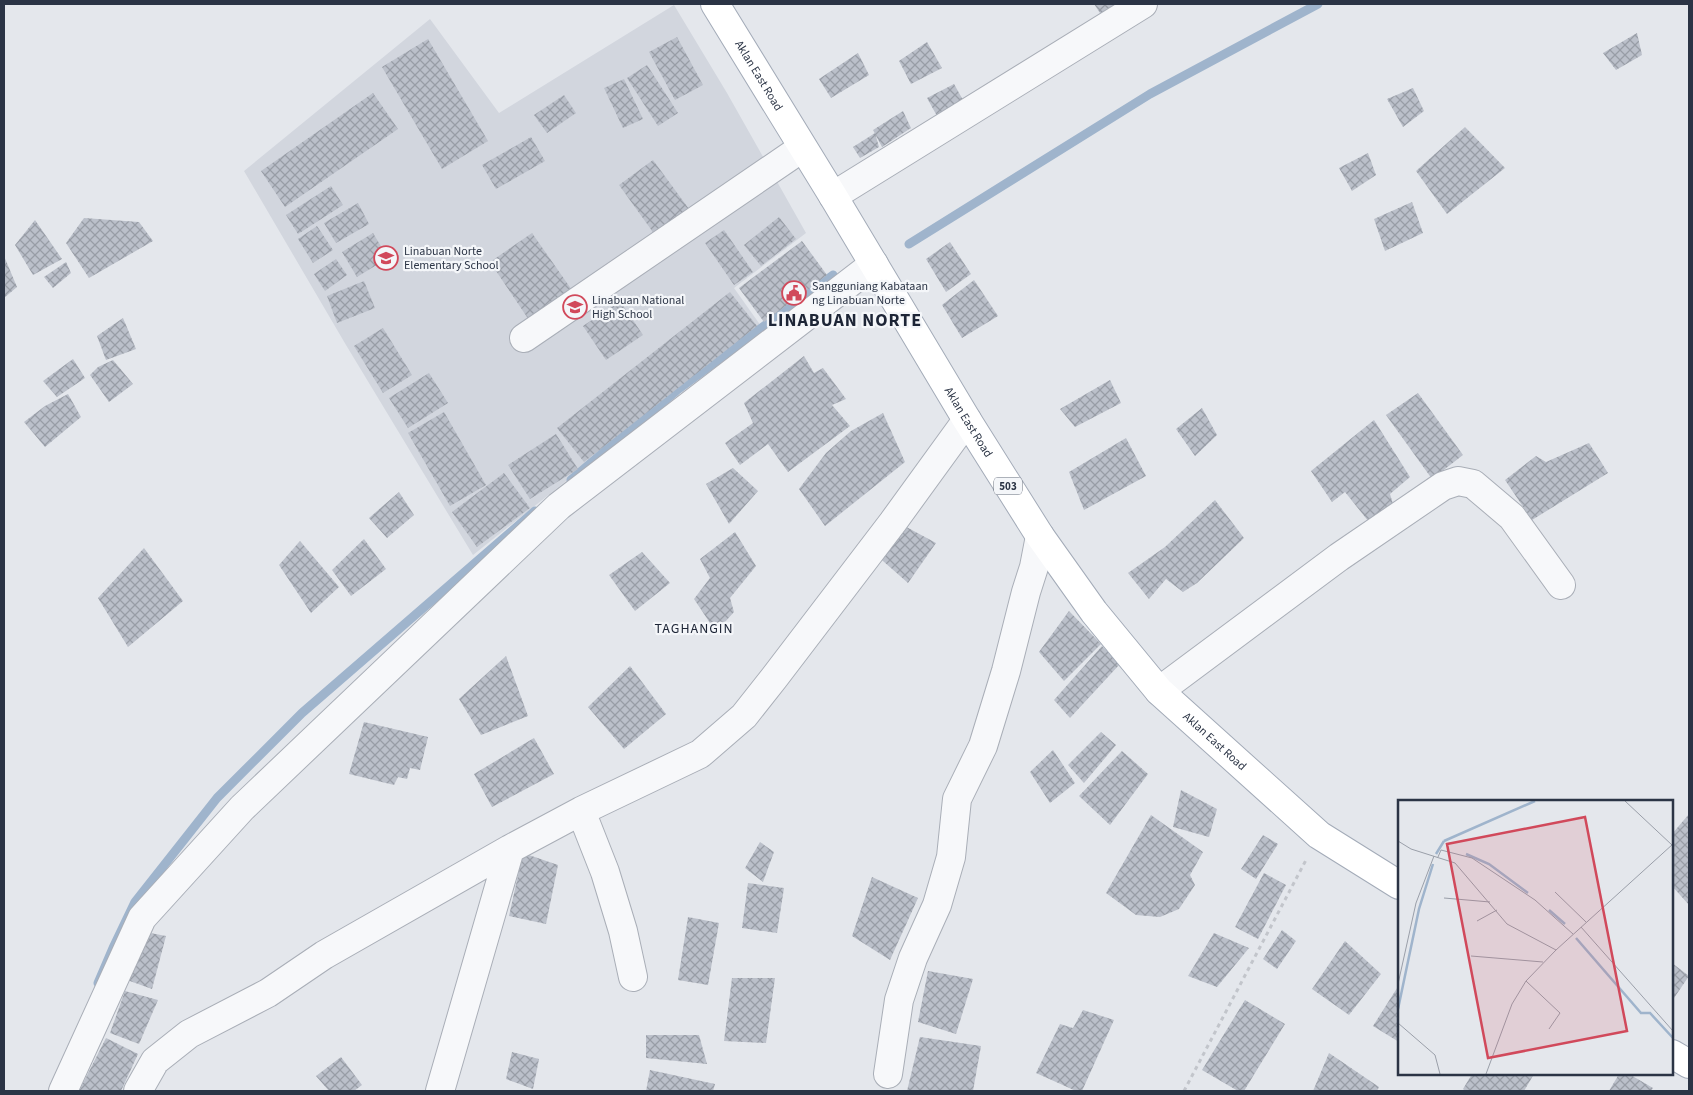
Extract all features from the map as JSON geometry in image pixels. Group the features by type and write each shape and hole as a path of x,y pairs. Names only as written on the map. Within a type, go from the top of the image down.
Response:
{"main road":[{"name":"Aklan East Road","path":"715,4 833,196 966,420 1040,536 1094,612 1159,691 1319,835 1398,884"},
{"path":"1673,1055 1689,1064"}],"street":[{"path":"833,196 1143,4"},
{"path":"524,338 802,148"},
{"path":"63,1091 142,918 242,808 559,506 874,264"},
{"path":"138,1091 155,1061 189,1034 268,993 324,955 510,849 581,811 700,754 744,716 893,522 966,420"},
{"path":"1159,691 1339,557 1443,486 1458,481 1473,484 1512,517 1561,585"},
{"path":"888,1074 899,1000 913,958 937,905 952,857 958,799 983,746 1006,671 1034,567 1040,536"},
{"path":"581,811 605,872 623,931 633,977"},
{"path":"440,1091 510,849"}],"path":[{"path":"1184,1091 1319,835"}],"shaded area":[{"path":"674,5 727,93 806,233 734,288 761,326 473,555 346,345 244,171 430,19 499,113"}],"building":[{"path":"1094,4 1120,4 1102,16"},
{"path":"1637,33 1642,55 1616,70 1603,53"},
{"path":"677,37 703,85 675,100 649,52"},
{"path":"428,39 488,141 442,169 382,67"},
{"path":"927,42 942,68 911,84 899,61"},
{"path":"858,53 869,75 831,98 819,79"},
{"path":"647,65 678,113 658,126 627,78"},
{"path":"624,79 643,119 623,128 604,88"},
{"path":"954,84 963,100 937,116 927,98"},
{"path":"1413,88 1424,111 1403,127 1387,99"},
{"path":"373,93 398,129 285,207 261,171"},
{"path":"564,95 576,113 547,133 534,115"},
{"path":"903,111 911,128 882,147 873,130"},
{"path":"1465,127 1505,168 1447,214 1416,171"},
{"path":"875,133 879,147 860,158 853,147"},
{"path":"531,137 545,161 496,189 482,165"},
{"path":"1368,153 1376,175 1352,191 1339,168"},
{"path":"653,160 689,209 655,235 619,185"},
{"path":"331,186 343,205 298,234 286,215"},
{"path":"1412,202 1423,233 1385,251 1374,219"},
{"path":"358,203 369,224 336,243 324,223"},
{"path":"779,217 796,239 761,266 744,245"},
{"path":"84,218 139,222 153,241 89,278 66,243"},
{"path":"35,220 62,259 33,275 15,245"},
{"path":"317,226 333,250 313,263 298,239"},
{"path":"724,230 753,272 734,285 705,243"},
{"path":"373,233 388,258 357,277 342,252"},
{"path":"532,233 574,293 531,323 490,262"},
{"path":"802,241 827,275 764,322 739,288"},
{"path":"950,242 971,274 946,292 926,259"},
{"path":"4,256 17,287 4,298"},
{"path":"336,259 347,275 325,291 314,274"},
{"path":"66,262 71,273 53,288 44,277"},
{"path":"974,280 998,316 962,338 942,305"},
{"path":"364,281 375,308 337,323 327,296"},
{"path":"730,292 757,326 584,462 557,428"},
{"path":"620,301 643,335 606,360 583,326"},
{"path":"123,318 136,349 106,360 97,336"},
{"path":"383,328 412,375 383,393 354,346"},
{"path":"804,356 814,373 823,368 846,399 832,405 850,426 788,472 768,444 740,465 725,443 753,423 744,403"},
{"path":"73,359 85,378 57,397 43,381"},
{"path":"113,360 133,384 109,402 90,375 98,367"},
{"path":"429,373 448,403 408,428 389,398"},
{"path":"1110,380 1121,403 1075,427 1060,409"},
{"path":"1418,393 1463,455 1432,479 1386,415"},
{"path":"68,394 81,417 45,447 24,422 45,406"},
{"path":"1202,408 1217,435 1195,456 1176,429"},
{"path":"444,412 486,485 450,506 408,433"},
{"path":"883,413 905,462 825,526 799,489 826,453 851,431"},
{"path":"1374,420 1410,477 1390,494 1393,504 1369,522 1345,492 1332,502 1311,471"},
{"path":"556,434 578,469 530,499 508,465"},
{"path":"1126,438 1146,476 1084,510 1069,472"},
{"path":"1589,443 1608,473 1532,520 1505,480 1536,456 1546,462"},
{"path":"733,468 758,491 729,524 706,484"},
{"path":"504,473 530,508 477,547 452,512"},
{"path":"399,492 414,515 387,538 369,518"},
{"path":"1215,500 1244,538 1197,583 1183,592 1166,579 1149,599 1128,573 1165,547"},
{"path":"899,523 936,543 908,583 875,554"},
{"path":"735,532 756,566 730,598 734,612 716,632 694,599 710,578 700,559"},
{"path":"364,539 386,569 351,596 332,570"},
{"path":"300,541 339,587 311,613 279,565"},
{"path":"144,548 183,601 128,647 98,598"},
{"path":"642,552 670,583 635,611 609,575"},
{"path":"1069,611 1101,644 1064,681 1039,652"},
{"path":"1102,646 1120,664 1070,718 1054,700"},
{"path":"506,656 528,716 481,735 459,699"},
{"path":"630,666 666,714 624,749 588,707"},
{"path":"364,722 428,737 420,770 410,768 407,779 398,777 394,785 349,774"},
{"path":"1101,732 1116,745 1084,783 1068,765"},
{"path":"534,738 554,774 492,807 474,774"},
{"path":"1053,750 1075,783 1050,803 1030,772"},
{"path":"1122,751 1148,774 1110,825 1079,796"},
{"path":"1181,790 1217,809 1209,837 1173,827"},
{"path":"1689,814 1689,905 1673,887 1673,833"},
{"path":"1151,815 1203,852 1190,875 1195,885 1179,909 1160,917 1136,915 1106,893"},
{"path":"1263,835 1278,844 1256,879 1241,869"},
{"path":"760,842 774,852 763,882 745,868"},
{"path":"523,853 558,865 546,924 509,916"},
{"path":"1264,873 1286,885 1258,939 1235,927"},
{"path":"872,877 918,898 890,960 852,936"},
{"path":"748,883 784,888 777,933 742,928"},
{"path":"688,917 719,923 708,985 678,980"},
{"path":"1282,930 1296,941 1277,969 1263,959"},
{"path":"145,932 166,936 152,989 127,980"},
{"path":"1214,933 1249,948 1217,987 1188,976"},
{"path":"1345,941 1381,974 1349,1015 1312,989"},
{"path":"1673,964 1689,976 1673,1000"},
{"path":"928,971 973,979 956,1034 918,1022"},
{"path":"732,978 775,978 766,1043 724,1041"},
{"path":"1398,987 1398,1041 1373,1026"},
{"path":"125,991 158,1000 139,1044 110,1033"},
{"path":"1245,1000 1285,1024 1244,1091 1238,1091 1202,1070"},
{"path":"1083,1010 1114,1020 1082,1091 1076,1091 1036,1073 1060,1024 1073,1028"},
{"path":"646,1035 699,1035 707,1064 646,1058"},
{"path":"920,1037 981,1046 973,1091 907,1091"},
{"path":"106,1038 138,1054 121,1091 79,1091"},
{"path":"512,1052 539,1059 533,1089 506,1079"},
{"path":"1329,1053 1379,1087 1377,1091 1313,1091"},
{"path":"341,1057 362,1085 354,1091 329,1091 316,1076"},
{"path":"650,1070 715,1084 713,1091 646,1091"},
{"path":"1471,1075 1533,1075 1524,1091 1465,1091 1463,1089"},
{"path":"1618,1075 1631,1075 1653,1088 1651,1091 1609,1091"}],"waterway":[{"path":"909,244 1150,94 1318,4"},
{"path":"571,480 676,391 833,275"},
{"path":"98,983 135,902 217,798 302,713 535,511"}],"place":[{"name":"Linabuan Norte Elementary School","path":"386,258"},
{"name":"Sangguniang Kabataan ng Linabuan Norte","path":"794,293"},
{"name":"Linabuan National High School","path":"575,307"}],"district":[{"name":"LINABUAN NORTE","path":"845,320"},
{"name":"TAGHANGIN","path":"694,628"}]}
